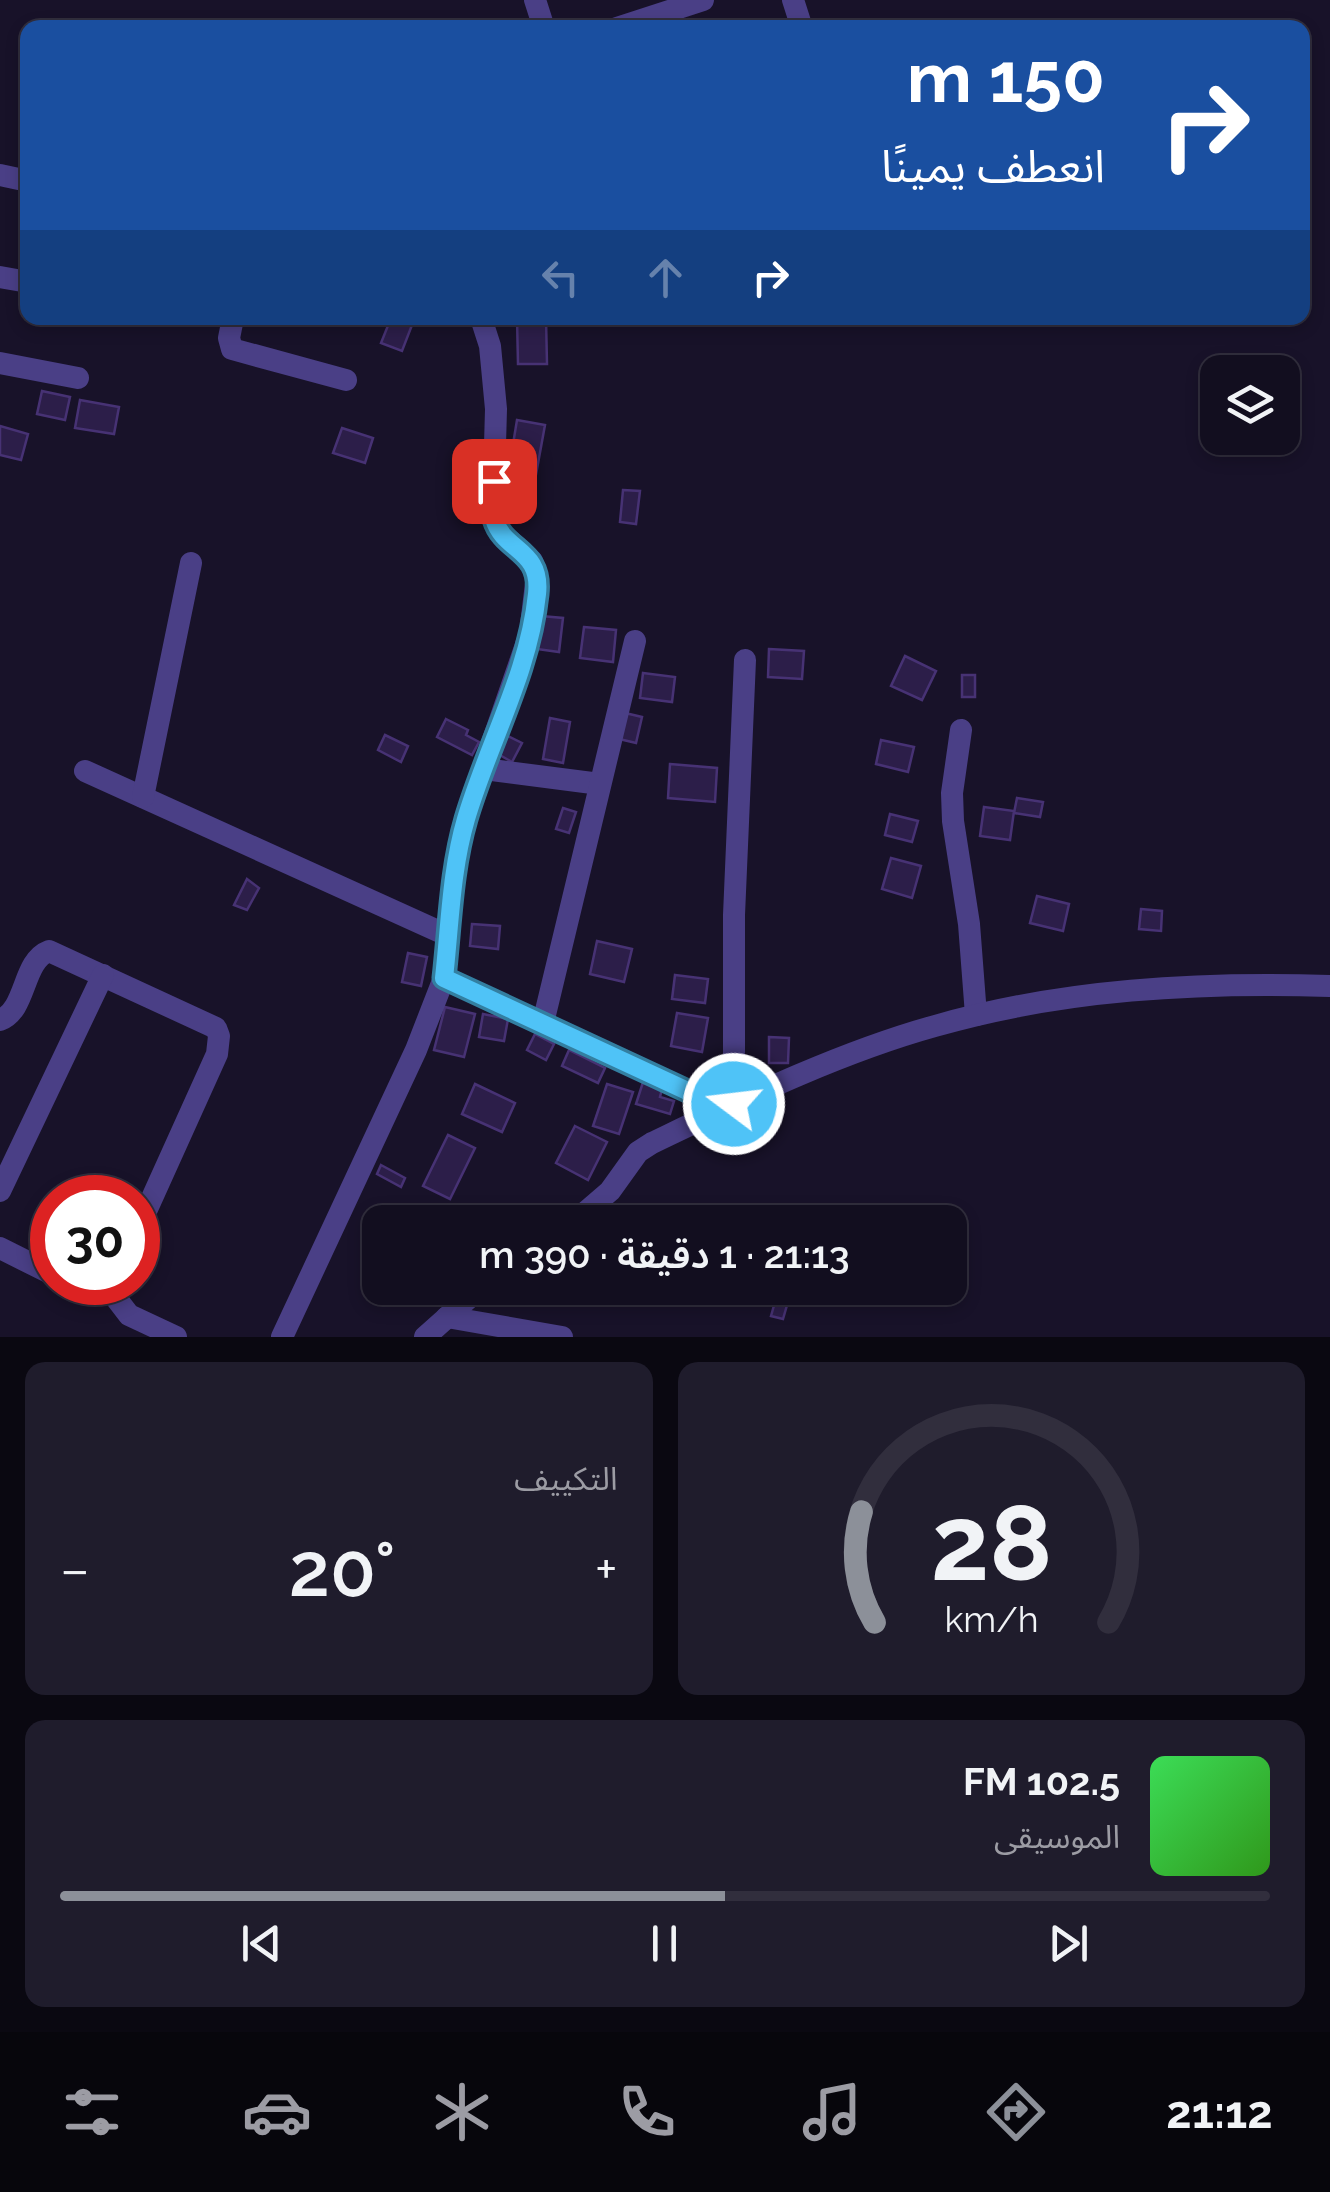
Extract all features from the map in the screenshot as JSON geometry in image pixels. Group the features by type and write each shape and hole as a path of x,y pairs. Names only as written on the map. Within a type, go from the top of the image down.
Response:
{"street":[{"path":"642,20 703,0"},
{"path":"232,325 232,349 346,380"},
{"path":"282,1337 416,1050 444,978 456,860 466,818 530,633 537,575 532,561 502,533 493,517 496,409 490,346 483,325"},
{"path":"0,363 78,378"},
{"path":"143,797 190,563"},
{"path":"544,1024 635,641"},
{"path":"729,1106 745,660"},
{"path":"960,730 952,821 969,924 976,1015"},
{"path":"484,769 600,784"},
{"path":"85,771 448,936"},
{"path":"0,1020 10,1015 43,952 54,952 211,1025 219,1036 217,1054 160,1182"},
{"path":"0,1191 103,975"},
{"path":"444,978 729,1106"},
{"path":"594,1205 610,1191 638,1152 729,1106 864,1049 976,1015 1128,989 1259,984 1330,986"},
{"path":"0,1248 30,1263"},
{"path":"123,1305 129,1315 176,1337"},
{"path":"425,1337 461,1305"},
{"path":"447,1317 562,1337"}],"building":[{"path":"388,325 412,325 402,351 381,343"},
{"path":"517,325 546,325 547,364 518,364"},
{"path":"42,391 70,397 65,420 37,414"},
{"path":"80,400 119,407 114,434 75,428"},
{"path":"517,420 545,425 533,491 506,487"},
{"path":"0,426 28,434 21,460 0,455"},
{"path":"342,428 373,438 365,463 333,453"},
{"path":"623,490 640,491 636,524 620,522"},
{"path":"541,616 563,618 559,652 537,649"},
{"path":"584,627 616,630 613,662 580,658"},
{"path":"769,649 804,651 802,679 768,677"},
{"path":"905,656 936,671 922,700 891,686"},
{"path":"643,673 675,677 672,702 640,698"},
{"path":"962,675 975,675 975,697 962,697"},
{"path":"621,712 642,717 636,743 615,738"},
{"path":"550,718 570,722 563,763 543,759"},
{"path":"446,719 468,730 466,735 479,742 472,755 437,737"},
{"path":"385,735 408,746 401,762 378,750"},
{"path":"508,736 522,743 512,762 498,754"},
{"path":"881,740 914,747 908,772 876,764"},
{"path":"670,764 717,768 715,802 668,798"},
{"path":"1017,798 1043,802 1040,817 1014,813"},
{"path":"984,807 1014,811 1010,840 980,836"},
{"path":"563,808 576,812 569,833 556,829"},
{"path":"890,814 918,821 912,842 885,835"},
{"path":"891,858 921,866 912,898 882,889"},
{"path":"247,879 259,888 247,910 234,905"},
{"path":"1037,896 1069,904 1063,931 1030,923"},
{"path":"1141,909 1162,911 1161,931 1139,929"},
{"path":"472,924 500,926 498,949 470,946"},
{"path":"597,941 632,949 624,982 590,974"},
{"path":"408,953 427,957 421,986 402,982"},
{"path":"675,975 708,979 705,1003 672,999"},
{"path":"445,1007 475,1014 464,1057 434,1050"},
{"path":"677,1013 708,1018 702,1052 671,1046"},
{"path":"483,1014 508,1019 504,1041 479,1037"},
{"path":"535,1034 554,1044 546,1060 527,1050"},
{"path":"769,1037 789,1038 788,1063 769,1063"},
{"path":"569,1050 605,1068 598,1083 562,1066"},
{"path":"644,1079 663,1085 660,1097 674,1101 670,1114 636,1104"},
{"path":"475,1084 515,1103 502,1132 462,1114"},
{"path":"607,1084 633,1092 619,1134 593,1126"},
{"path":"575,1126 607,1142 588,1180 556,1163"},
{"path":"448,1135 475,1148 450,1199 423,1186"},
{"path":"381,1165 405,1178 401,1187 377,1174"},
{"path":"774,1305 787,1305 783,1319 771,1316"}],"route":[{"path":"494,481 493,517 502,533 532,561 537,593 519,672 466,818 456,860 444,978 724,1108 734,1104"}]}
